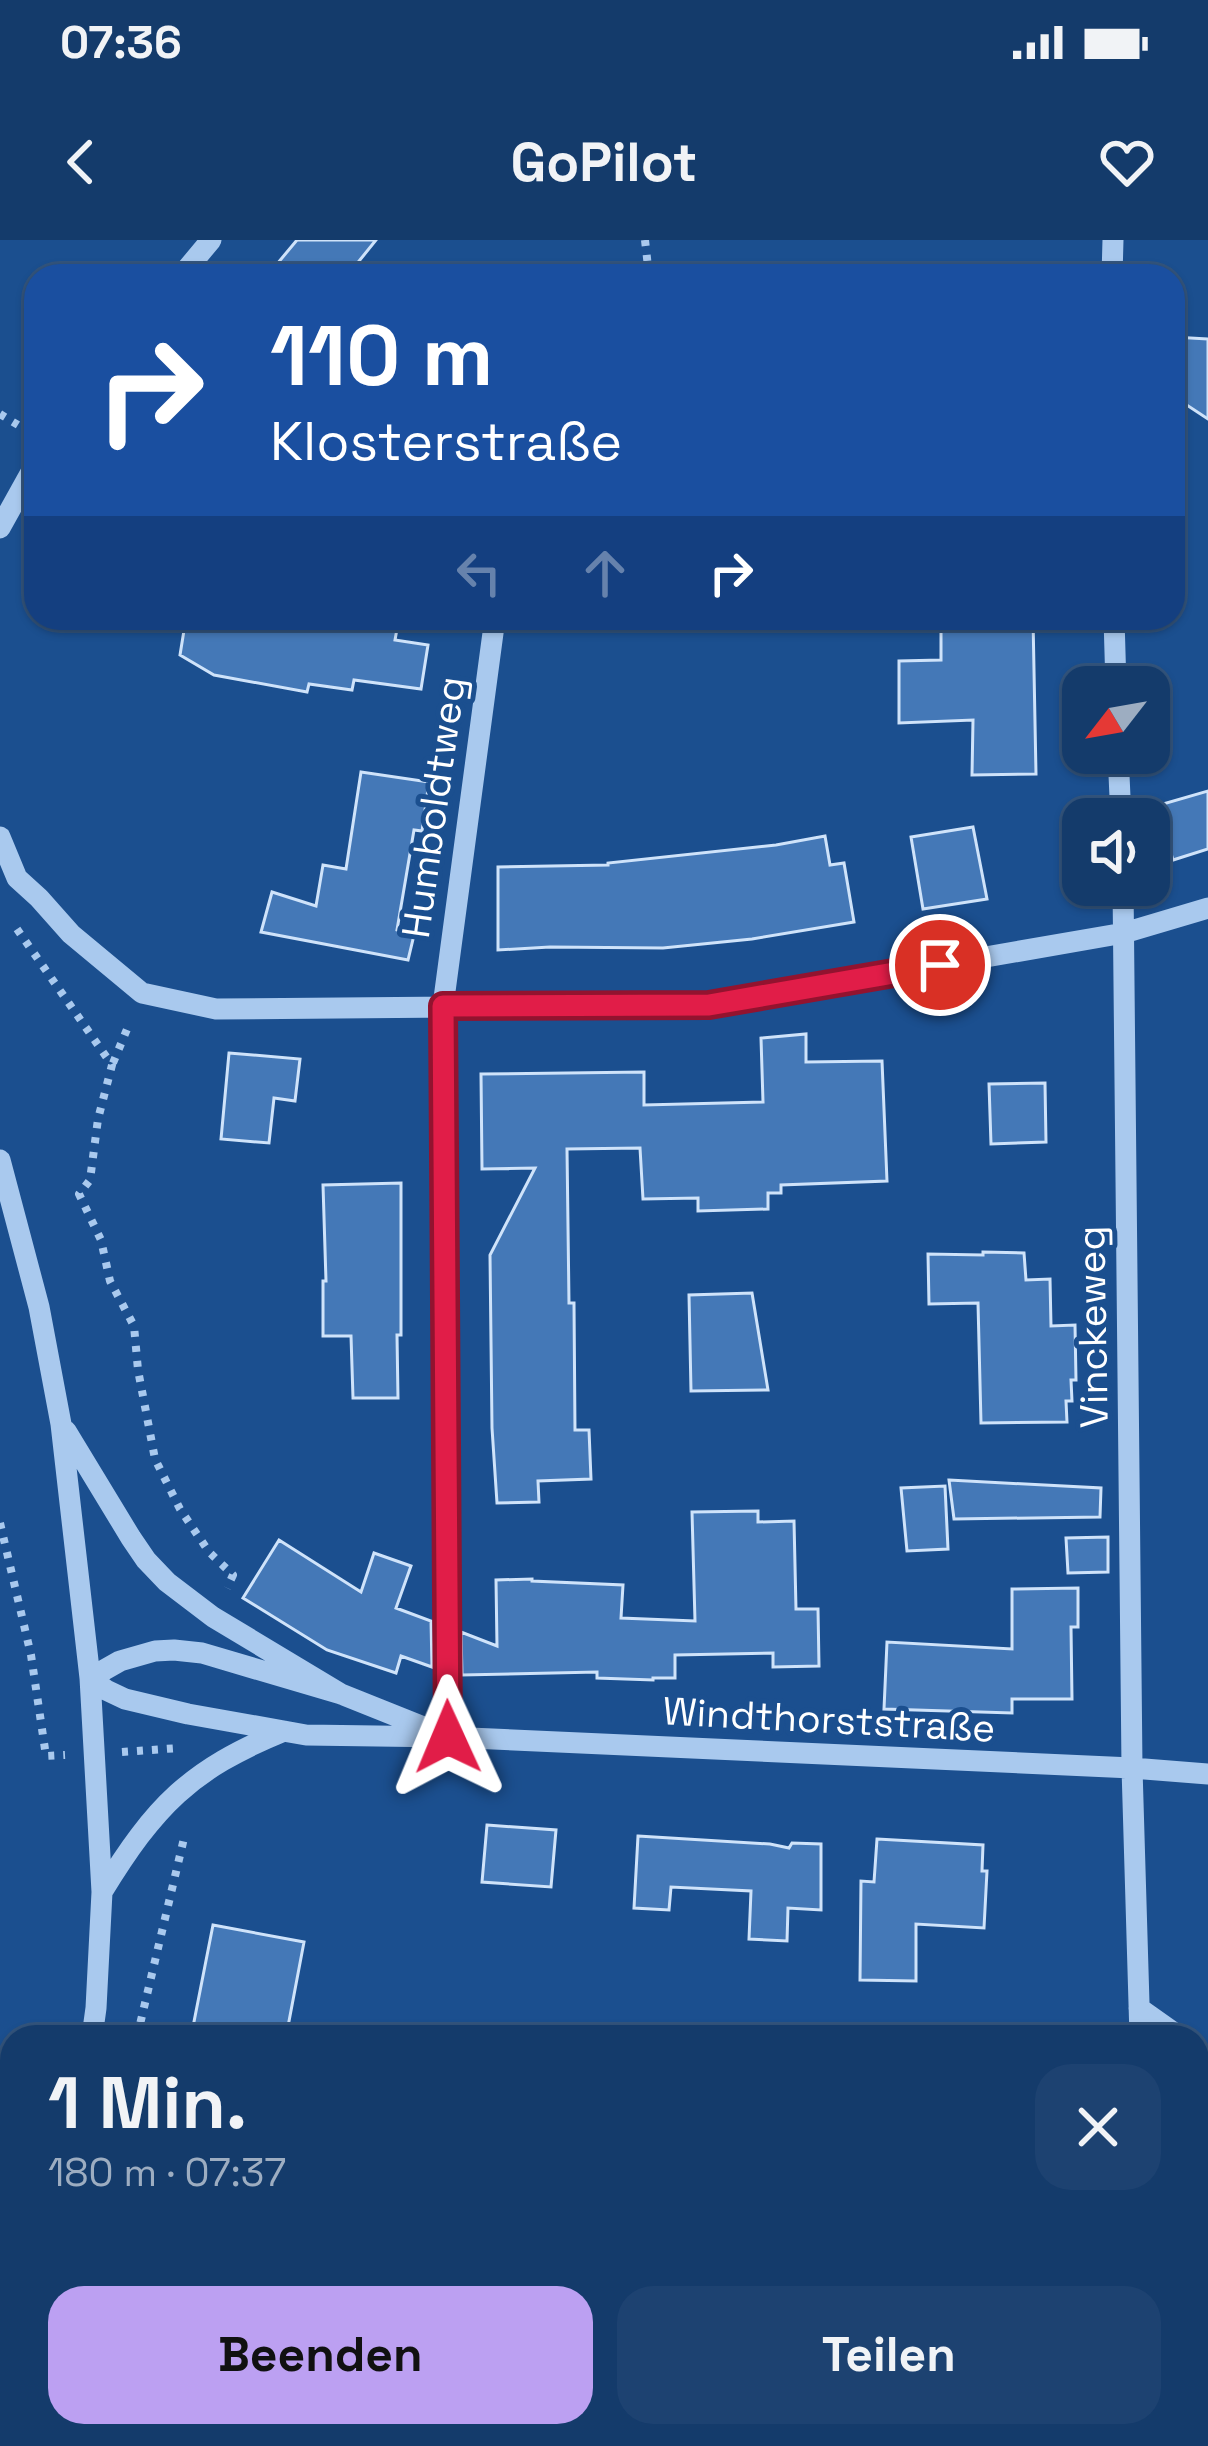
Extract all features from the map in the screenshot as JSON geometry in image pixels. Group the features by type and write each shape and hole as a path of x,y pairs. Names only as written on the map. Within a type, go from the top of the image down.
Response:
{"street":[{"path":"192,264 211,240"},
{"path":"0,528 24,485"},
{"name":"Humboldtweg","path":"448,1737 443,1006 493,630"},
{"path":"1114,630 1115,666"},
{"path":"0,837 9,884 142,993 216,1010 709,1005 1124,933 1208,908"},
{"name":"Vinckeweg","path":"1123,906 1132,1768 1140,2025"},
{"path":"0,1160 62,1424 90,1678 102,1892 94,2025"},
{"name":"Windthorststraße","path":"62,1424 146,1560 167,1582 213,1617 341,1694"},
{"name":"Windthorststraße","path":"448,1737 341,1694 202,1653 155,1651 120,1660 90,1678 124,1699 306,1735 448,1737 1208,1774"},
{"name":"Windthorststraße","path":"102,1892 133,1841 194,1779 284,1731"},
{"path":"1139,2008 1163,2025"}],"path":[{"path":"9,884 7,914 112,1064"},
{"path":"142,993 112,1064 90,1180 79,1194 101,1240 110,1281 134,1327 155,1459 180,1509 209,1552 233,1575 213,1617"},
{"path":"182,1748 188,1714"},
{"path":"140,2025 188,1826 204,1804 194,1779"}],"building":[{"path":"297,240 376,240 357,264 277,264"},
{"path":"1185,338 1208,339 1208,419 1185,404"},
{"path":"184,630 397,630 395,640 428,645 421,689 354,680 352,690 309,684 307,692 214,675 180,655"},
{"path":"941,630 1033,630 1036,774 972,775 973,720 899,723 899,661 941,660"},
{"path":"361,772 429,782 422,831 414,830 397,930 414,935 408,960 261,932 272,892 316,906 323,865 346,869"},
{"path":"1208,791 1208,849 1173,860 1170,802"},
{"path":"973,827 987,899 923,909 911,837"},
{"path":"825,836 830,865 844,863 854,922 663,948 498,950 498,867 608,865"},
{"path":"806,1034 806,1062 882,1061 887,1181 781,1185 781,1193 768,1193 768,1209 698,1211 698,1198 643,1199 640,1148 567,1149 575,1430 589,1430 591,1479 538,1481 539,1502 497,1503 490,1255 535,1168 482,1169 481,1074 644,1072 644,1105 763,1102 761,1038"},
{"path":"229,1053 300,1059 295,1101 274,1098 269,1143 221,1139"},
{"path":"1045,1083 1046,1142 991,1144 989,1084"},
{"path":"401,1183 398,1398 353,1398 351,1336 323,1336 323,1185"},
{"path":"1024,1253 1026,1280 1050,1279 1051,1326 1075,1325 1076,1380 1071,1380 1072,1401 1066,1401 1067,1422 981,1423 978,1303 929,1304 928,1254"},
{"path":"752,1293 768,1390 691,1391 689,1295"},
{"path":"949,1480 1101,1488 1100,1517 954,1519"},
{"path":"945,1486 948,1549 907,1551 901,1488"},
{"path":"758,1511 758,1522 794,1521 796,1609 818,1609 819,1666 773,1667 773,1653 675,1655 675,1678 597,1678 597,1672 462,1675 461,1632 497,1646 496,1580 623,1585 621,1618 695,1621 692,1512"},
{"path":"1108,1537 1108,1572 1068,1573 1066,1538"},
{"path":"279,1540 361,1592 374,1553 411,1566 396,1608 431,1621 432,1667 401,1656 396,1673 327,1650 243,1598"},
{"path":"1078,1588 1078,1627 1071,1627 1072,1699 1012,1699 1012,1713 884,1709 887,1642 1012,1649 1012,1589"},
{"path":"487,1825 556,1830 551,1887 482,1882"},
{"path":"638,1836 789,1848 792,1843 821,1844 821,1910 788,1908 787,1941 749,1939 751,1891 671,1887 669,1910 634,1908"},
{"path":"877,1839 983,1845 982,1871 987,1871 984,1928 916,1924 916,1981 860,1980 861,1881 874,1882"},
{"path":"213,1925 304,1942 288,2025 193,2025"}],"route":[{"path":"448,1737 443,1006 709,1005 940,965"}]}
